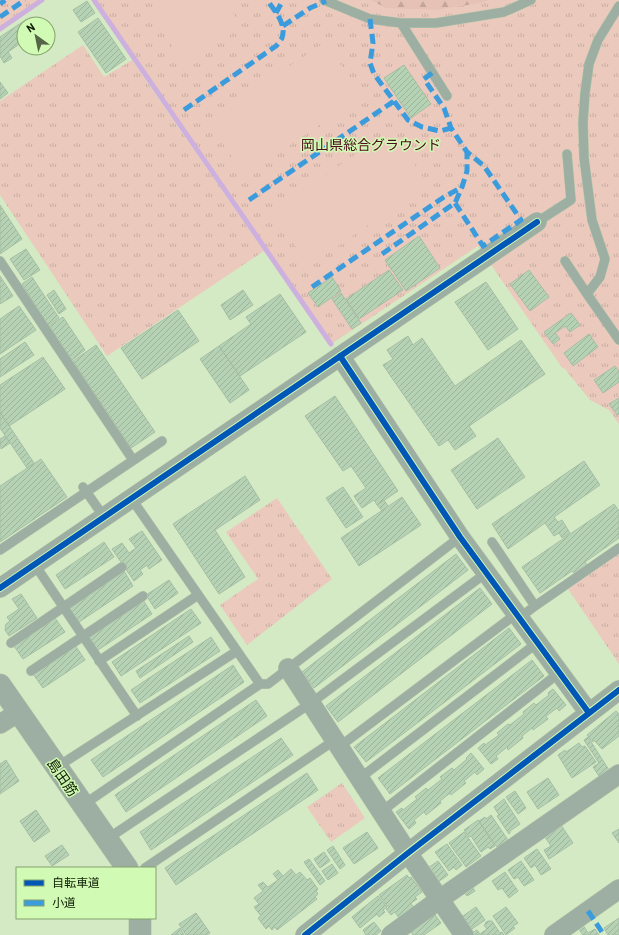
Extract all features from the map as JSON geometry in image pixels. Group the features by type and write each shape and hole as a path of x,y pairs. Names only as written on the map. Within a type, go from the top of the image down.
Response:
{"street":[{"path":"0,588 537,222"},
{"path":"340,356 460,537 589,714"},
{"path":"288,668 408,853 464,935"},
{"name":"島田筋","path":"0,685 126,867"},
{"path":"306,935 408,853 619,690"},
{"path":"0,724 18,712"},
{"path":"391,935 619,774"},
{"path":"554,935 619,889"},
{"path":"140,919 140,935"}],"lane":[{"path":"324,0 370,19 401,24 436,23 504,12 531,0"},
{"path":"587,294 600,277 605,259 592,220 584,158 583,122 585,93 589,64 598,40 619,6"},
{"path":"401,24 447,96"},
{"path":"537,222 571,200 567,154"},
{"path":"565,261 619,340"},
{"path":"0,262 133,460"},
{"path":"0,550 85,489 133,460 162,440"},
{"path":"85,489 104,517"},
{"path":"131,498 260,684"},
{"path":"83,805 260,684 268,684 460,537"},
{"path":"492,542 535,606"},
{"path":"147,867 337,743 518,616 619,548"},
{"path":"35,565 137,716"},
{"path":"11,643 122,567"},
{"path":"107,839 311,703 486,573"},
{"path":"100,661 198,595"},
{"path":"31,670 143,596"},
{"path":"360,778 537,643"},
{"path":"57,768 237,651"},
{"path":"381,812 559,673"}],"green space":[{"path":"0,0 40,0 16,16 0,28"},
{"name":"岡山県総合グラウンド","path":"96,0 619,0 619,424 609,410 590,400 564,368 563,369 478,246 333,343"},
{"path":"173,0 224,0 242,27 185,65 151,15"},
{"path":"371,0 489,0 480,3 436,10 386,8"},
{"path":"325,42 362,96 245,176 208,122"},
{"path":"83,45 104,77 132,60 264,251 107,356 0,195 0,101"},
{"path":"391,130 428,184 309,266 272,212"},
{"path":"277,498 332,579 247,645 220,605 258,579 226,532"},
{"path":"619,554 619,664 568,589"},
{"path":"342,783 365,818 331,842 307,807"}],"building":[{"path":"87,1 95,13 81,22 73,10"},
{"path":"98,18 126,59 106,73 78,32"},
{"path":"16,26 16,46 8,52 12,58 4,63 0,56 0,37"},
{"path":"404,65 431,104 411,118 384,78"},
{"path":"0,82 8,93 0,99"},
{"path":"0,205 22,239 0,254"},
{"path":"419,236 440,268 406,291 385,260"},
{"path":"26,249 40,270 24,280 10,259"},
{"path":"389,270 403,290 359,319 346,299"},
{"path":"529,270 549,297 530,311 510,284"},
{"path":"0,276 13,296 0,304"},
{"path":"32,277 59,318 48,325 22,284"},
{"path":"332,277 341,291 318,307 308,293"},
{"path":"486,282 518,329 488,350 455,302"},
{"path":"54,290 66,309 59,314 47,295"},
{"path":"243,290 253,305 230,320 221,305"},
{"path":"341,293 361,323 352,329 332,299"},
{"path":"280,294 306,332 240,376 219,346 251,324 246,317"},
{"path":"19,306 36,330 0,354 0,319"},
{"path":"178,310 199,341 142,379 121,348"},
{"path":"571,313 580,325 570,332 565,326 555,333 560,339 553,344 544,332"},
{"path":"63,317 85,350 72,360 49,326"},
{"path":"589,334 598,347 573,366 564,353"},
{"path":"408,336 413,345 422,338 455,386 521,340 545,374 469,426 476,436 455,450 448,440 439,446 383,365 393,359 387,350"},
{"path":"25,342 34,355 0,377 0,359"},
{"path":"96,345 155,432 131,448 73,361"},
{"path":"219,346 249,390 230,403 200,359"},
{"path":"43,357 65,389 9,426 0,412 0,385"},
{"path":"615,366 619,371 619,382 603,393 594,380"},
{"path":"335,396 398,491 377,505 374,500 362,508 354,496 366,488 351,466 343,471 305,416"},
{"path":"619,398 619,414 617,415 609,404"},
{"path":"0,412 34,463 27,468 0,428"},
{"path":"5,436 10,443 1,449 0,439"},
{"path":"498,438 525,477 477,509 451,470"},
{"path":"41,459 67,497 0,542 0,486"},
{"path":"584,461 600,485 554,517 558,522 562,520 570,533 562,538 559,533 554,536 545,523 508,549 492,524"},
{"path":"245,476 260,500 215,530 245,577 219,594 173,524"},
{"path":"343,487 363,517 346,528 326,498"},
{"path":"402,497 421,525 359,566 341,538"},
{"path":"384,500 388,506 382,511 377,505"},
{"path":"614,504 619,511 619,538 585,562 587,565 575,574 572,571 540,593 522,567"},
{"path":"142,531 162,560 149,569 147,565 140,570 143,574 134,581 112,549 122,543 129,553 136,548 129,539"},
{"path":"104,542 114,557 65,589 56,575"},
{"path":"456,554 468,570 314,688 302,672"},
{"path":"124,571 133,586 79,622 69,608"},
{"path":"169,580 178,593 155,609 146,595"},
{"path":"480,588 492,604 338,722 326,706"},
{"path":"21,594 37,618 9,636 5,630 6,624 10,621 7,617 19,609 12,599"},
{"path":"143,600 152,614 98,650 89,637"},
{"path":"191,609 201,623 121,676 112,662"},
{"path":"55,618 65,632 23,659 14,646"},
{"path":"509,628 521,644 366,762 354,747"},
{"path":"189,636 193,642 140,678 136,671"},
{"path":"211,637 220,651 140,703 131,690"},
{"path":"75,645 85,660 43,688 33,674"},
{"path":"532,660 544,676 390,794 378,778"},
{"path":"233,665 244,682 103,777 91,760"},
{"path":"553,689 566,705 559,711 557,708 546,716 548,719 533,730 532,728 522,736 523,738 508,750 507,747 496,756 498,759 491,764 478,748 499,735 497,733 524,714 523,712 534,703 536,705 549,695 548,693"},
{"path":"256,700 267,716 126,812 115,795"},
{"path":"616,711 619,714 619,736 602,749 587,735"},
{"path":"588,737 609,770 599,776 593,767 599,763 584,740"},
{"path":"281,738 293,755 151,850 140,832"},
{"path":"579,743 582,747 585,746 596,762 572,778 558,755 565,750 566,752"},
{"path":"471,753 484,769 477,775 475,772 464,781 466,783 451,795 450,793 440,801 441,803 426,815 424,812 414,820 416,823 409,829 396,812 402,808 403,810 417,799 415,797 426,788 428,790 442,779 440,777 452,768 454,770 467,759 466,758"},
{"path":"6,760 19,781 0,794 0,764"},
{"path":"307,773 318,790 176,885 165,868"},
{"path":"548,778 559,795 538,809 527,792"},
{"path":"515,791 526,808 518,814 506,797"},
{"path":"504,799 520,824 510,831 509,834 497,816 499,815 494,807"},
{"path":"36,810 50,831 34,842 20,821"},
{"path":"491,815 508,840 497,847 479,821 485,817 486,819"},
{"path":"478,820 495,846 490,849 488,847 481,852 471,836 469,837 464,830"},
{"path":"561,825 573,843 549,859 544,850 551,846 545,837"},
{"path":"619,829 619,843 612,833"},
{"path":"367,832 378,848 354,864 343,848"},
{"path":"464,832 481,856 466,867 449,843"},
{"path":"447,844 462,865 456,870 454,867 449,871 435,852"},
{"path":"62,845 69,855 52,866 45,856"},
{"path":"333,846 345,865 340,869 327,850"},
{"path":"537,849 551,869 541,875 535,865 531,868 524,858"},
{"path":"324,852 330,861 320,868 314,859"},
{"path":"309,859 325,881 320,885 304,862"},
{"path":"438,861 448,875 435,884 425,870"},
{"path":"521,861 534,880 524,886 518,877 514,879 508,870"},
{"path":"332,864 338,873 328,880 322,871"},
{"path":"291,869 296,875 300,872 307,880 310,878 318,889 316,891 318,894 315,897 317,899 277,930 275,927 272,930 269,926 266,929 258,918 261,916 254,907 259,904 254,898 263,891 258,885 263,882 268,887 278,880 273,874 278,870 283,876"},
{"path":"505,872 518,891 509,898 502,888 498,890 492,881"},
{"path":"407,875 409,878 411,877 422,892 415,897 417,899 411,903 413,907 399,918 395,912 391,915 386,909 389,908 379,895"},
{"path":"471,885 475,891 467,896 463,891"},
{"path":"378,896 387,907 383,910 385,912 379,917 377,914 360,928 352,917"},
{"path":"476,907 485,920 469,931 460,918"},
{"path":"506,907 518,923 513,926 515,928 506,935 493,916"},
{"path":"433,912 441,923 424,935 413,935 409,929"},
{"path":"196,913 210,933 207,935 186,935 179,924"},
{"path":"619,918 619,935 608,935 604,928"},
{"path":"488,921 492,921 500,933 502,932 504,935 473,935 472,933 477,930 480,934 487,929 484,925"},
{"path":"374,922 381,931 376,935 366,935 363,930"},
{"path":"583,925 588,933 595,929 599,935 583,935 578,928"},
{"path":"180,928 184,935 171,935"}],"waterway":[{"path":"0,29 42,0"},
{"path":"94,0 331,344"}],"marked path":[{"path":"0,4 5,0"},
{"path":"0,17 25,0"},
{"path":"184,110 276,46 282,38 283,28 279,18 267,0"},
{"path":"276,13 283,0"},
{"path":"283,26 310,8 326,1"},
{"path":"370,19 373,43 370,63 374,74 408,120 422,127 440,131 451,128"},
{"path":"432,73 424,79 444,108 451,128 467,152 484,166 521,220 483,246 455,203"},
{"path":"249,200 394,101"},
{"path":"382,254 455,203 467,171 467,152"},
{"path":"312,287 444,197 462,187"},
{"path":"588,911 604,935"}],"cycle path":[{"path":"0,588 537,222"},
{"path":"340,356 460,537 589,713"},
{"path":"305,935 408,853 619,690"}]}
